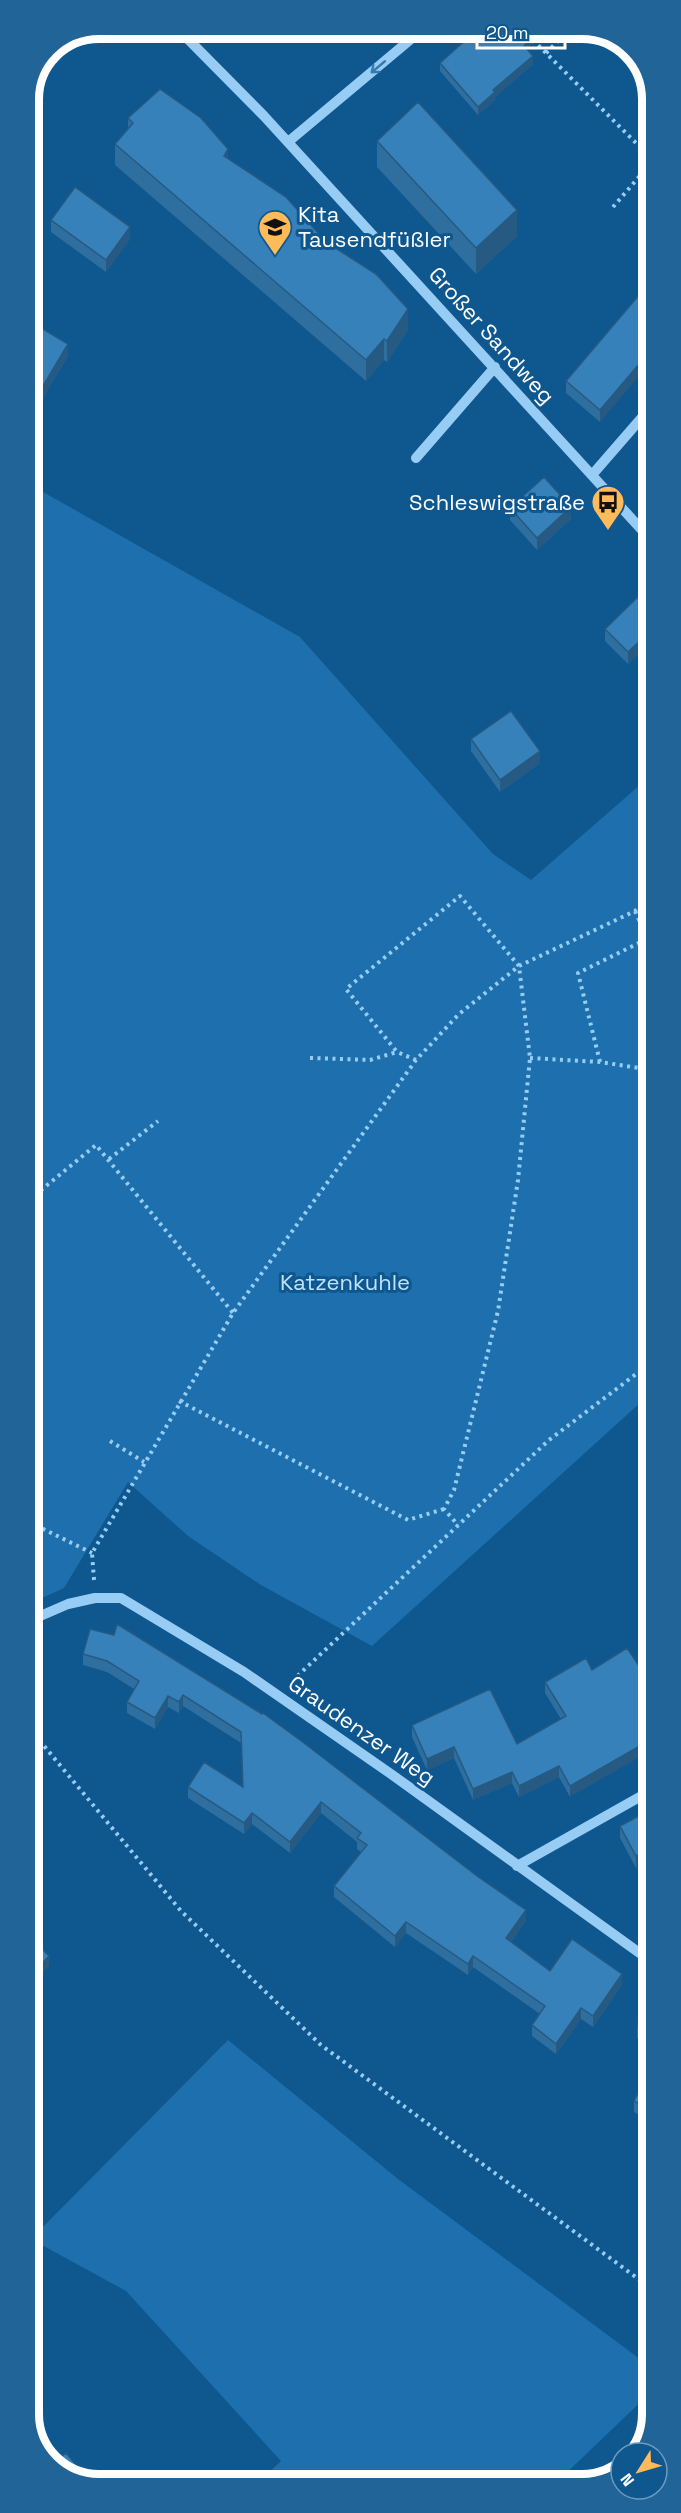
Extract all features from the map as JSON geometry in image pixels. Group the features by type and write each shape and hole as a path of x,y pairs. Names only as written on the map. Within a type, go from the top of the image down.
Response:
{"street":[{"name":"Großer Sandweg","path":"188,39 288,142 642,530"},
{"path":"288,142 411,39"},
{"path":"416,458 495,367"},
{"path":"592,475 642,417"},
{"name":"Graudenzer Weg","path":"39,1617 68,1604 95,1598 122,1598 278,1695 642,1955"},
{"path":"517,1866 642,1796"}],"path":[{"path":"532,39 642,149"},
{"path":"546,53 560,39"},
{"path":"613,207 642,174"},
{"path":"179,1401 408,1520 444,1509 454,1490 498,1311 518,1180 530,1058 519,966 460,896 346,989 397,1052 416,1060"},
{"path":"95,1598 92,1552 179,1401 233,1313 416,1060 459,1014 519,966 635,911 642,905"},
{"path":"635,911 642,927"},
{"path":"600,1062 578,973 642,941"},
{"path":"310,1058 370,1060 397,1052"},
{"path":"530,1058 600,1062 642,1068"},
{"path":"109,1159 158,1121"},
{"path":"39,1192 96,1145 233,1313"},
{"path":"278,1695 549,1440 642,1370"},
{"path":"110,1441 144,1462"},
{"path":"444,1509 458,1525"},
{"path":"39,1527 92,1552"},
{"path":"39,1740 181,1911 321,2045 642,2282"}],"green space":[{"name":"Katzenkuhle","path":"39,490 300,637 493,854 531,880 642,785 642,1401 372,1646 261,1585 188,1536 128,1482 64,1588 39,1599"},
{"path":"228,2040 398,2179 642,2361 642,2401 565,2474 267,2474 281,2461 126,2291 39,2243 39,2231"}],"building":[{"path":"467,39 530,39 524,46 533,56 493,90 495,92 478,107 440,63"},
{"path":"160,89 201,118 228,149 224,156 286,197 326,242 376,274 408,309 387,341 384,339 366,360 115,144 133,123 128,118"},
{"path":"418,102 517,210 476,248 377,141"},
{"path":"75,187 130,227 106,260 51,220"},
{"path":"642,292 642,361 600,410 566,381"},
{"path":"39,327 68,344 43,386 39,383"},
{"path":"544,477 571,507 537,538 510,508"},
{"path":"642,593 642,641 628,652 605,629"},
{"path":"511,711 540,751 500,780 471,739"},
{"path":"117,1624 263,1713 477,1876 526,1910 506,1938 550,1971 572,1939 622,1974 593,2016 581,2008 556,2044 532,2025 545,2006 473,1956 468,1964 406,1922 395,1936 334,1886 367,1845 357,1838 361,1833 321,1802 290,1842 252,1813 244,1823 188,1787 204,1762 243,1787 241,1732 183,1695 179,1702 168,1696 155,1718 127,1702 139,1681 107,1661 83,1654 90,1629 114,1635"},
{"path":"627,1648 642,1670 642,1745 570,1786 559,1766 519,1786 512,1772 473,1789 454,1747 427,1759 412,1725 490,1689 517,1744 566,1716 545,1682 586,1658 592,1670"},
{"path":"642,1814 642,1856 641,1854 636,1856 620,1826"},
{"path":"39,1946 49,1956 39,1967"},
{"path":"642,2016 642,2029 637,2026"},
{"path":"642,2085 642,2105 634,2101"},
{"path":"66,2453 81,2471 69,2466 59,2458"}],"place":[{"name":"Kita Tausendfüßler","path":"275,256"},
{"name":"Schleswigstraße","path":"608,531"}]}
